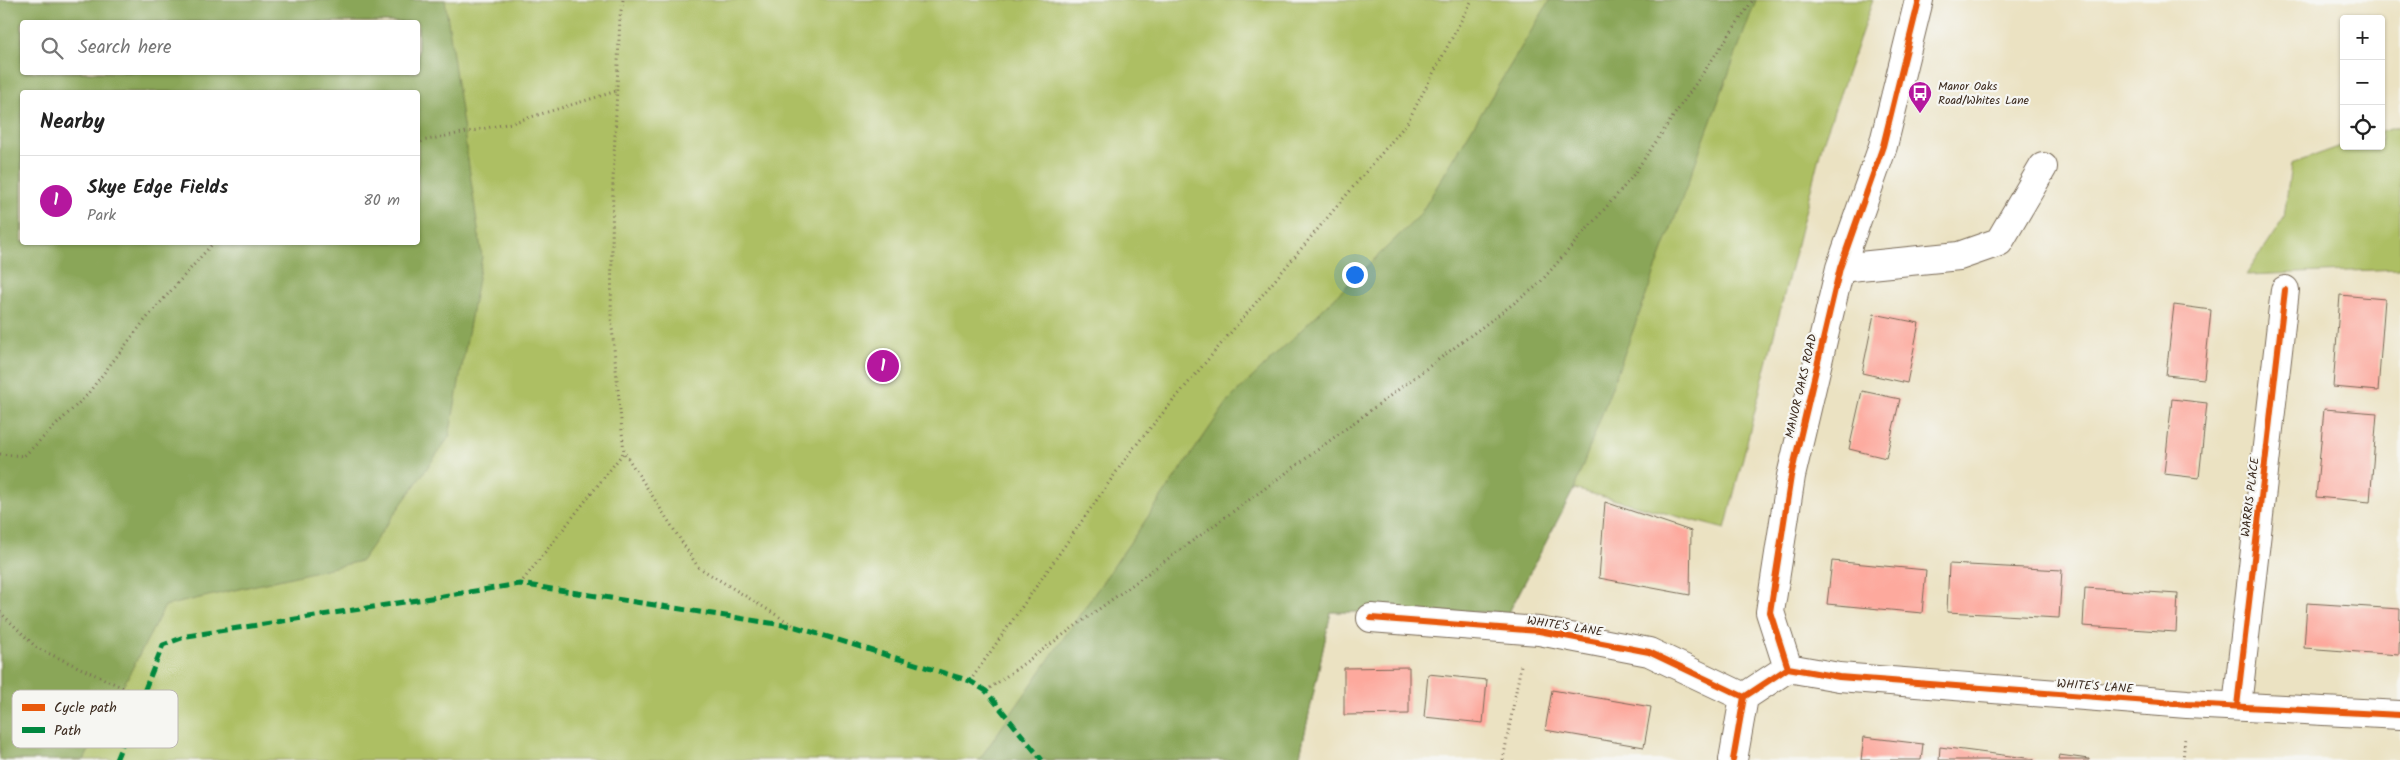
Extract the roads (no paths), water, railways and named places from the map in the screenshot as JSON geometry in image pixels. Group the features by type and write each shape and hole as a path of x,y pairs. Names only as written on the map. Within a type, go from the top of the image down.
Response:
{"street":[{"name":"MANOR OAKS ROAD","path":"1788,668 1770,612 1791,476 1840,268 1883,146 1919,0"},
{"path":"1840,268 1959,256 1999,242 2043,167"},
{"name":"WARRIS PLACE","path":"2237,706 2285,290"},
{"name":"WHITE'S LANE","path":"1371,618 1527,630 1649,652 1744,697"},
{"path":"1733,760 1744,697 1788,668"},
{"name":"WHITE'S LANE","path":"1788,668 1839,677 2188,704 2400,715"}],"place":[{"name":"Manor Oaks Road/Whites Lane","path":"1920,114"},
{"name":"Skye Edge Fields","path":"883,366"}]}
